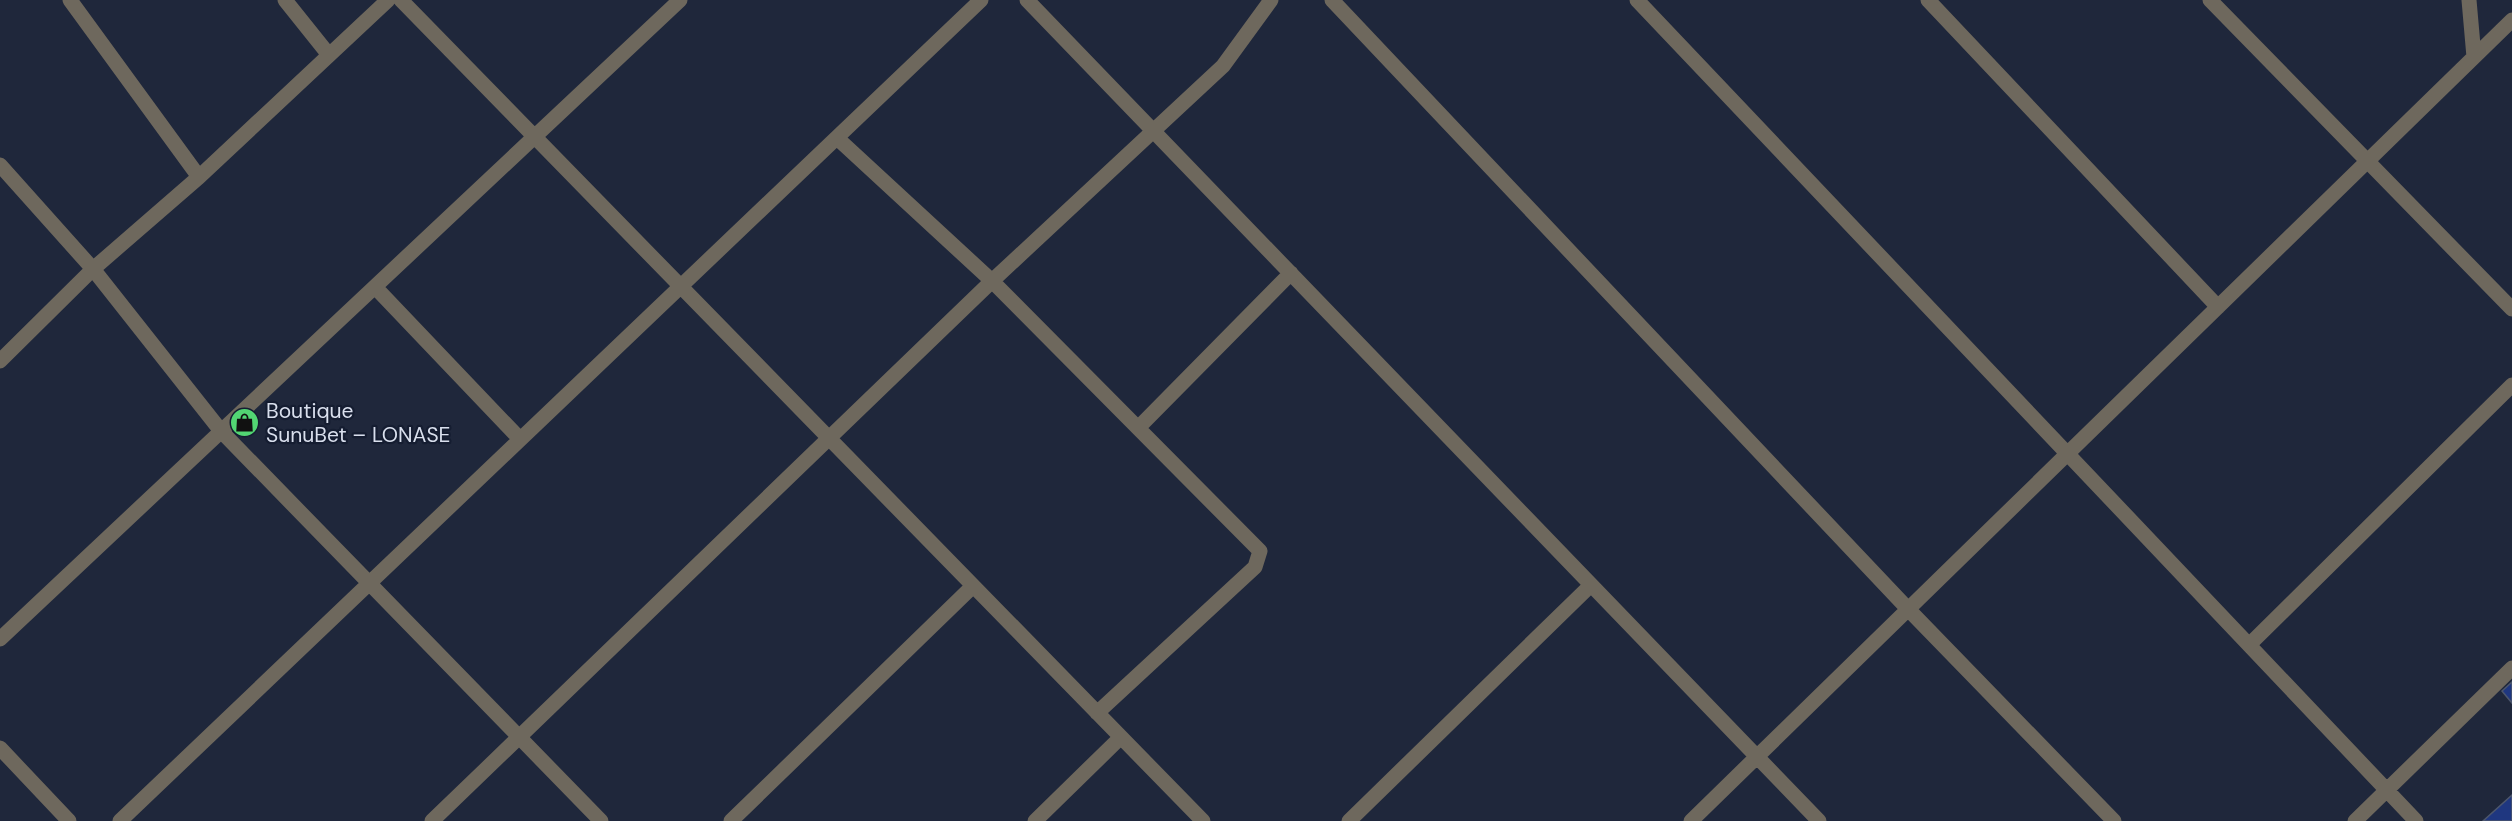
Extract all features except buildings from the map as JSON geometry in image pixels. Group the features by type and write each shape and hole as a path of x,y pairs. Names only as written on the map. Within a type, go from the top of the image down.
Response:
{"street":[{"path":"70,0 199,177"},
{"path":"285,0 329,55"},
{"path":"0,361 93,269 199,177 388,0"},
{"path":"401,0 1203,821"},
{"path":"0,639 680,0"},
{"path":"120,821 981,0"},
{"path":"1027,0 1819,821"},
{"path":"432,821 830,440 992,281 1223,66 1272,0"},
{"path":"1332,0 1908,609 2114,821"},
{"path":"1637,0 2416,821"},
{"path":"1928,0 2218,307"},
{"path":"2210,0 2512,309"},
{"path":"2469,0 2474,57"},
{"path":"1691,821 2512,20"},
{"path":"837,138 992,281 1260,551 1255,567 1097,713"},
{"path":"0,165 93,269 221,431 601,821"},
{"path":"1138,428 1291,273"},
{"path":"375,287 520,439"},
{"path":"2249,645 2512,385"},
{"path":"1349,821 1591,585"},
{"path":"731,821 973,586"},
{"path":"2355,821 2512,668"},
{"path":"1035,821 1121,737"},
{"path":"0,748 69,821"}],"place":[{"name":"Boutique SunuBet – LONASE","path":"245,423"}]}
